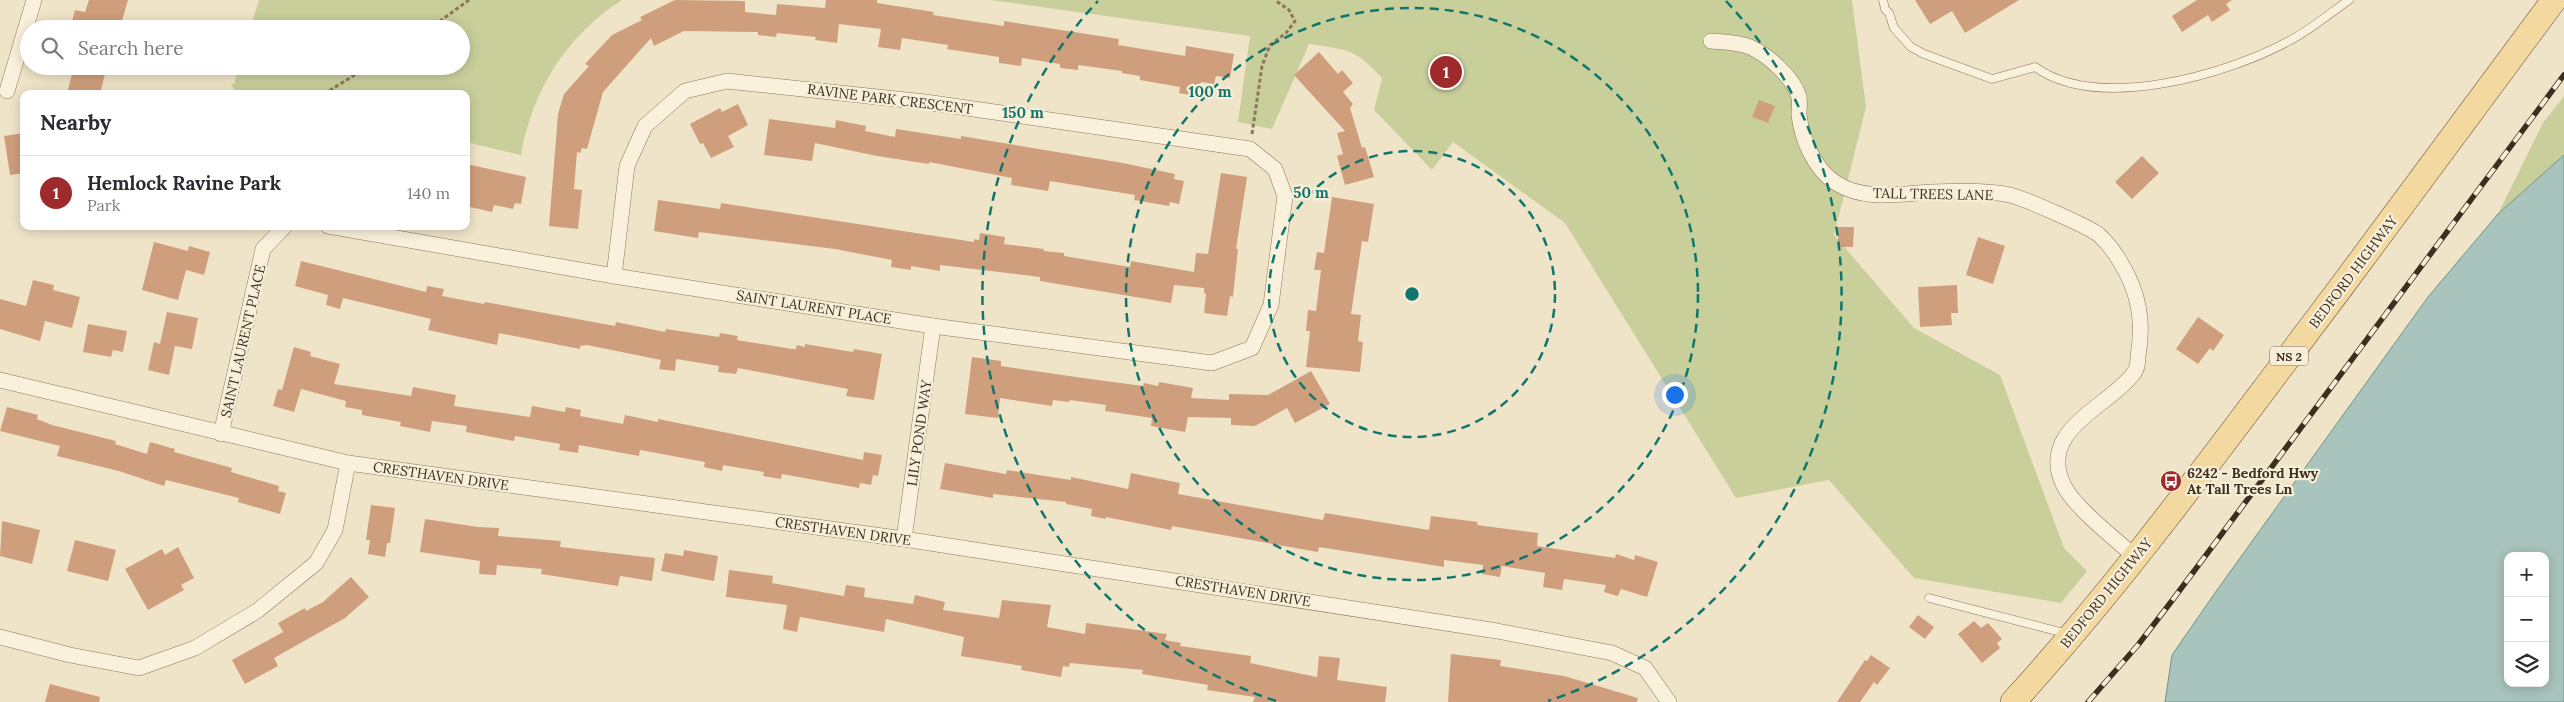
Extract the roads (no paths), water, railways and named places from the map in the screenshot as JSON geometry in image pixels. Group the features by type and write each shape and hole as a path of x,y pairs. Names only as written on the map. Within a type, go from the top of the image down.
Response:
{"main road":[{"name":"BEDFORD HIGHWAY","path":"2013,702 2072,636 2136,558 2400,209 2554,0"}],"street":[{"path":"28,20 34,0"},
{"name":"TALL TREES LANE","path":"1711,41 1731,42 1751,48 1772,63 1791,81 1799,97 1804,138 1818,167 1836,182 1855,192 1878,195 1932,192 2011,195 2098,234 2111,248 2122,265 2142,313 2142,331 2136,372 2074,426 2062,444 2059,464 2062,480 2069,495 2136,558"},
{"path":"7,90 20,47"},
{"name":"RAVINE PARK CRESCENT","path":"614,276 626,166 645,126 685,91 727,81 925,102 1250,149 1275,169 1285,196 1271,305"},
{"name":"SAINT LAURENT PLACE","path":"221,434 263,249 281,230"},
{"name":"SAINT LAURENT PLACE","path":"351,230 614,276 933,326 1212,363 1252,348 1271,305"},
{"name":"LILY POND WAY","path":"904,539 933,326"},
{"name":"CRESTHAVEN DRIVE","path":"0,380 348,463 904,539 1497,631 1612,653 1645,668 1669,702"},
{"path":"0,637 70,655 139,668 195,648 256,611 316,563 335,530 348,463"}],"lane":[{"path":"1884,0 1885,9 1889,13 1894,28 1911,47 1924,54 1992,79 2035,67 2045,74 2076,84 2119,89 2182,81 2253,58 2290,41 2349,0"},
{"path":"1929,598 2072,636"}],"water":[{"path":"2564,155 2564,702 2165,702 2172,655 2428,297 2498,214"}],"railway":[{"path":"2088,702 2138,645 2174,598 2564,75"}],"place":[{"name":"Hemlock Ravine Park","path":"1446,72"},
{"name":"6242 - Bedford Hwy At Tall Trees Ln","path":"2171,481"}]}
